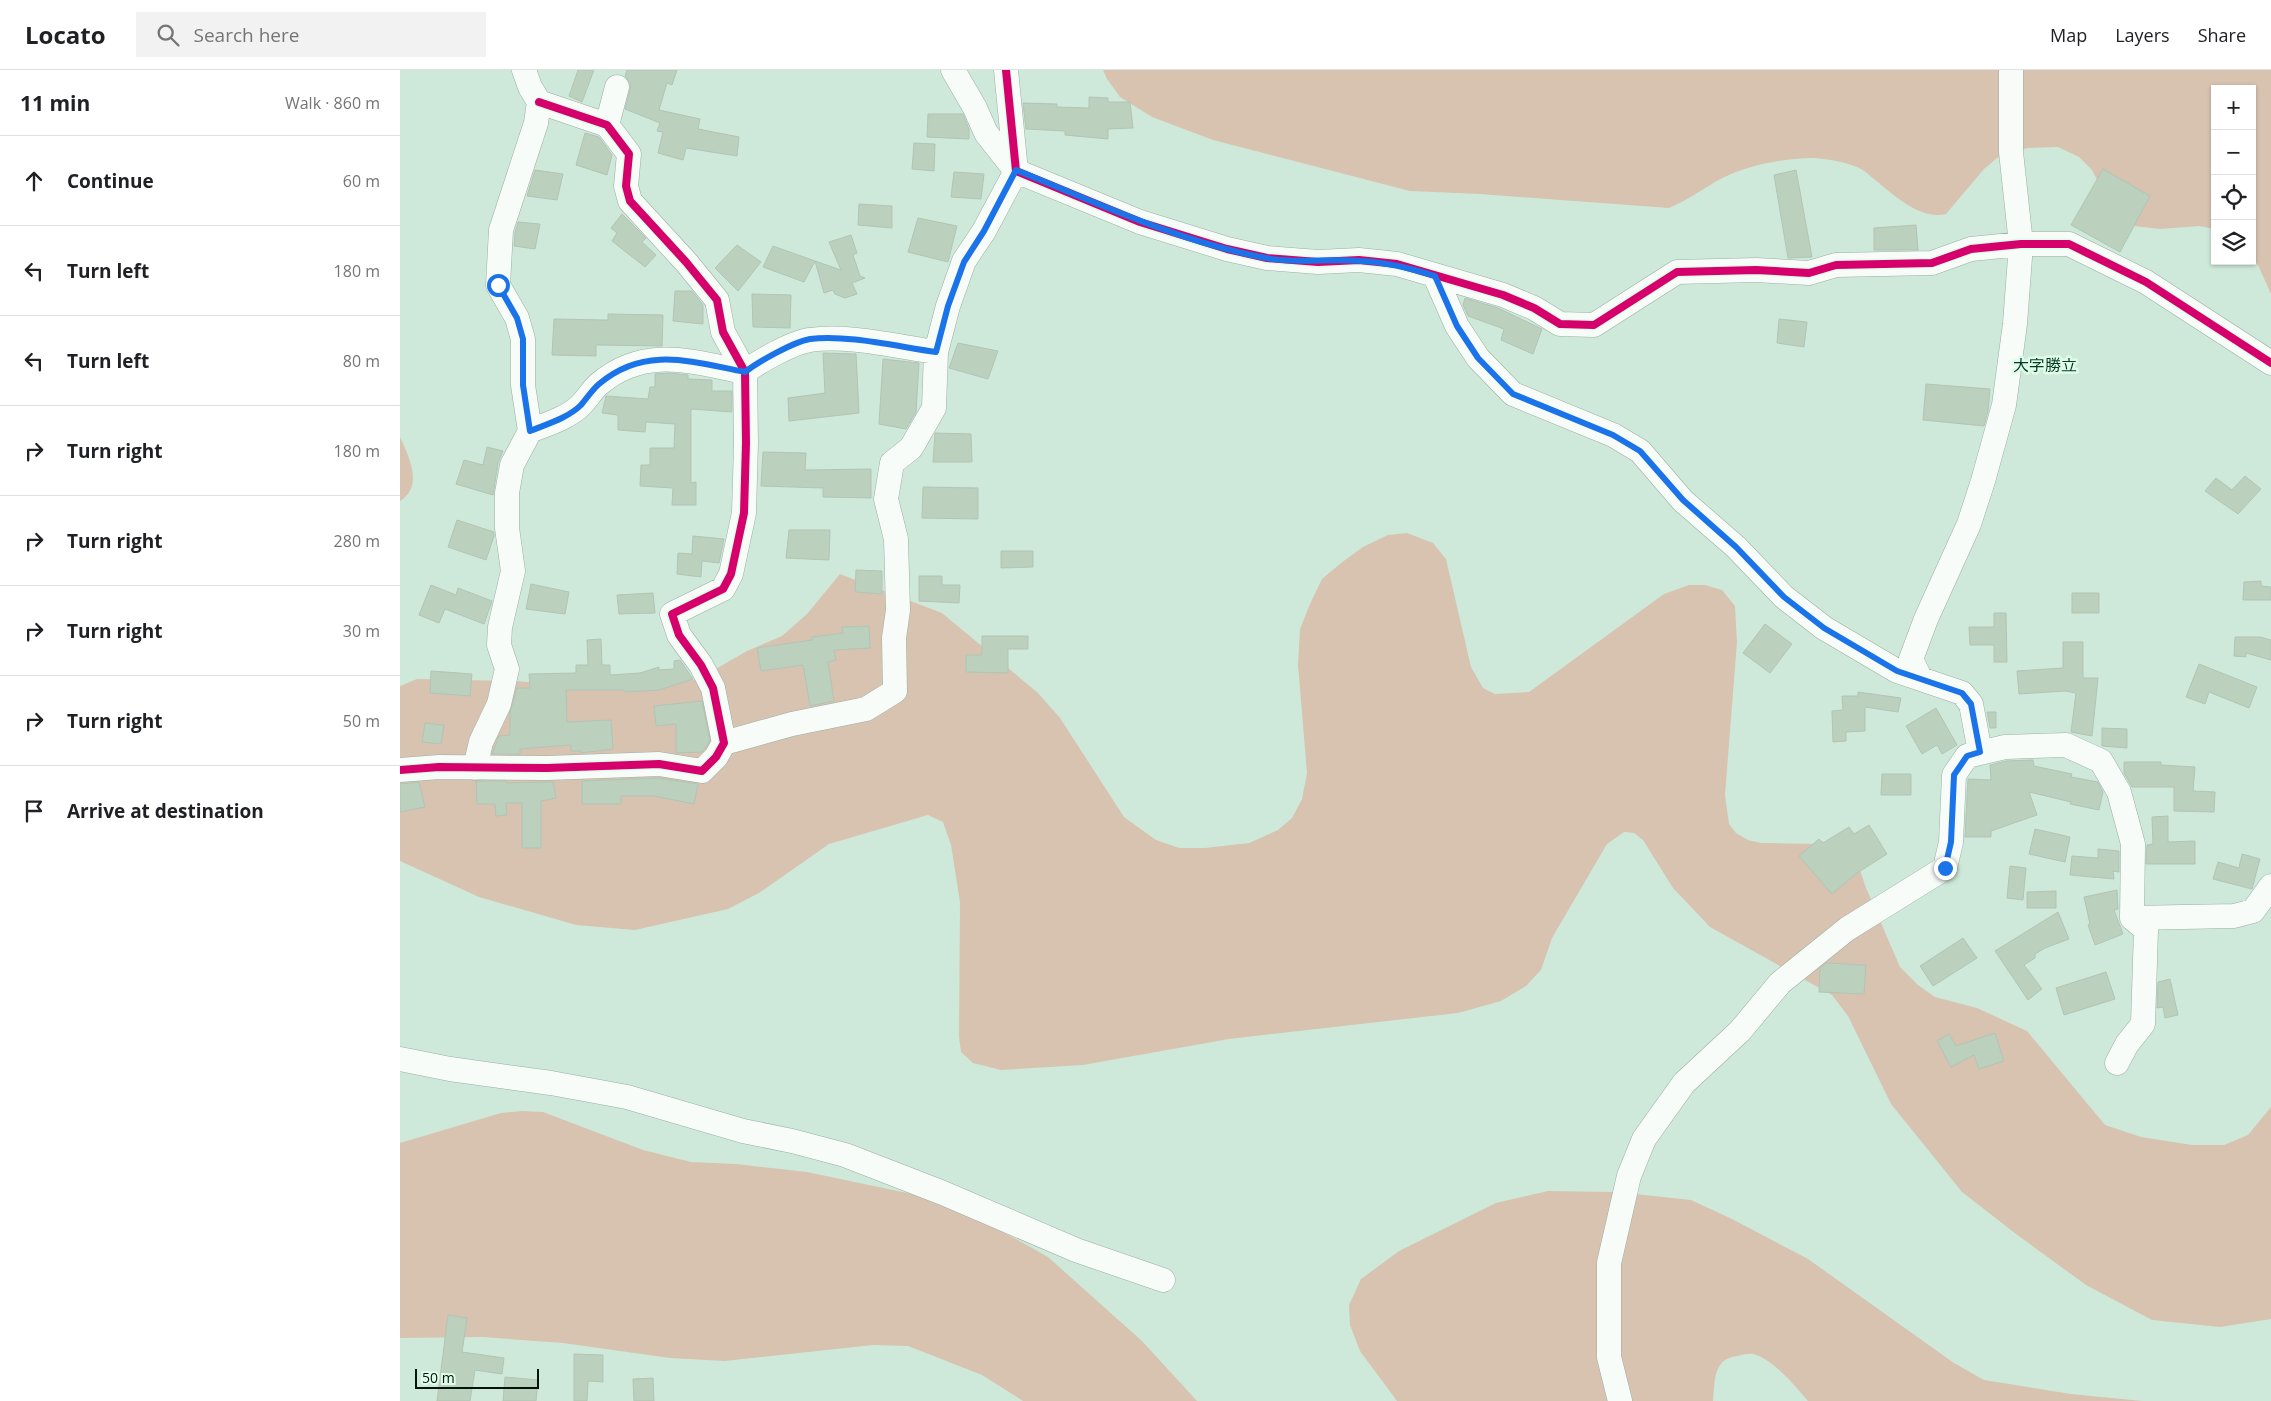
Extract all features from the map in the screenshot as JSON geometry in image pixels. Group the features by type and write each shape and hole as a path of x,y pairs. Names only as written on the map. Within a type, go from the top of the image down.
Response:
{"street":[{"path":"475,768 481,742 499,704 507,669 499,645 500,627 513,572 507,528 507,493 512,465 530,431 523,385 523,339 517,318 498,285 501,230 525,162 536,123 539,102 530,87 524,70"},
{"path":"953,70 975,108 986,133 1016,170 1140,222 1227,249 1267,258 1318,262 1359,260 1397,264 1503,295 1534,308 1560,324 1594,325 1677,272 1756,270 1809,273 1836,265 1932,263 1971,249 2021,244 2069,244 2103,259 2146,282 2271,363"},
{"path":"724,743 792,724 866,709 895,691 894,638 898,610 896,539 886,499 892,464 911,448 934,408 936,352 948,306 964,262 984,231 1016,170 1006,70"},
{"path":"1920,678 1911,659 1926,619 1969,524 2004,405 2015,324 2021,244 2011,152 2011,70"},
{"path":"607,125 617,87"},
{"path":"400,770 659,764 702,771 716,758 724,743 713,688 701,665 679,635 672,614 723,589 731,574 744,513 746,443 745,372 723,332 717,300 686,262 630,201 626,186 629,154 607,125 539,102"},
{"path":"1435,276 1457,326 1478,358 1513,394 1613,435 1640,451 1683,500 1736,547 1784,597 1824,628 1897,671 1962,693 1971,704 1980,752"},
{"path":"530,431 557,421 580,406 599,384 625,368 648,359 676,359 745,372 758,362 809,340 845,339 936,352"},
{"path":"1620,1401 1609,1357 1609,1263 1629,1176 1644,1139 1684,1083 1740,1031 1780,982 1847,929 1945,868 1951,842 1954,775 1967,756 2005,747 2066,745 2100,760 2119,792 2133,844 2132,918"},
{"path":"2132,918 2234,916 2253,911 2271,886"},
{"path":"2117,1063 2127,1044 2143,1024 2146,930 2132,918"},
{"path":"400,1059 450,1069 551,1083 627,1097 743,1131 792,1140 845,1154 943,1193 1076,1250 1163,1280"}],"shaded area":[{"path":"1103,70 2271,70 2271,294 2256,263 2256,85 2211,85 2211,228 2199,226 2160,229 2125,225 2117,219 2092,170 2079,157 2058,147 2027,148 1997,158 1984,169 1946,214 1936,215 1907,205 1859,168 1837,161 1814,158 1776,161 1738,171 1669,208 1480,194 1410,191 1213,140 1152,117 1120,97"},
{"path":"400,437 410,462 413,479 407,495 400,501"},
{"path":"1407,533 1433,543 1446,559 1471,667 1483,688 1495,694 1529,692 1664,594 1689,585 1705,585 1722,590 1735,606 1737,642 1725,795 1729,824 1736,833 1748,840 1761,843 1816,844 1859,867 1900,967 1918,985 1935,997 1977,1008 2027,1031 2105,1125 2141,1137 2192,1145 2224,1145 2248,1135 2271,1107 2271,1319 2220,1327 2152,1320 2086,1285 2016,1234 1962,1192 1891,1104 1848,1016 1832,995 1710,927 1673,888 1643,840 1634,833 1624,832 1607,844 1552,938 1541,970 1526,986 1501,1001 1458,1013 1229,1039 1083,1065 1001,1070 973,1063 961,1052 959,1037 960,902 951,845 943,822 928,815 829,844 759,893 728,909 635,930 576,925 479,897 400,861 400,686 417,679 515,681 643,691 700,678 747,651 782,636 807,614 840,574 942,613 1038,693 1060,718 1124,817 1156,840 1179,848 1205,848 1249,843 1278,830 1292,818 1302,799 1307,773 1298,665 1300,629 1322,579 1363,547 1388,535"},
{"path":"543,1112 643,1150 691,1162 736,1164 807,1172 950,1202 1048,1257 1142,1341 1197,1401 1023,1401 982,1375 908,1346 873,1345 724,1361 670,1358 563,1343 482,1337 400,1338 400,1143 501,1113"},
{"path":"1548,1191 1616,1192 1691,1200 1808,1259 1954,1363 1984,1380 2071,1394 2142,1401 1808,1401 1768,1361 1749,1354 1729,1358 1719,1366 1715,1378 1713,1401 1397,1401 1360,1351 1350,1325 1349,1305 1361,1279 1399,1251 1496,1203"}],"building":[{"path":"578,70 594,70 582,102 569,96"},
{"path":"627,70 677,70 672,85 667,83 659,110 700,119 698,129 739,137 737,156 686,148 683,160 658,153 663,132 657,131 660,123 625,109 630,90 630,83 625,76"},
{"path":"1089,97 1108,98 1108,102 1130,102 1133,128 1108,129 1108,139 1065,135 1065,131 1026,129 1023,103 1057,104 1057,107 1089,108"},
{"path":"928,114 963,114 969,129 969,139 927,137"},
{"path":"585,133 599,137 612,155 607,175 576,165"},
{"path":"914,143 935,144 934,171 912,169"},
{"path":"2103,169 2150,196 2120,252 2071,225"},
{"path":"535,170 563,174 557,200 527,196"},
{"path":"1796,170 1812,257 1788,258 1774,175"},
{"path":"954,172 984,174 981,199 951,197"},
{"path":"859,204 892,206 892,228 858,225"},
{"path":"622,214 646,238 642,242 656,255 645,267 612,241 617,233 611,228"},
{"path":"918,218 957,226 948,262 908,252"},
{"path":"518,222 540,224 535,249 514,246"},
{"path":"1916,225 1918,250 1874,250 1874,228"},
{"path":"851,235 857,253 853,255 860,276 865,278 852,283 857,294 845,298 835,294 833,290 824,293 815,261 841,270 829,242"},
{"path":"737,245 761,262 738,291 715,268"},
{"path":"773,246 815,261 804,282 763,267"},
{"path":"675,291 692,291 703,305 703,324 673,321"},
{"path":"752,294 791,295 790,328 753,327"},
{"path":"1465,298 1498,308 1542,329 1533,354 1501,340 1504,329 1468,316 1463,305"},
{"path":"608,314 663,315 662,346 596,345 596,356 552,355 554,319 608,320"},
{"path":"1779,319 1807,322 1804,347 1777,343"},
{"path":"958,343 998,351 988,379 949,368"},
{"path":"823,353 856,354 859,413 789,421 788,398 825,393"},
{"path":"883,359 919,363 916,412 906,429 879,424"},
{"path":"655,374 688,375 688,379 712,380 712,391 732,391 732,412 691,409 691,483 696,482 696,505 672,505 673,488 640,486 641,465 650,465 650,448 674,448 675,424 646,422 645,432 618,430 618,415 602,413 606,396 648,399 650,387 655,387"},
{"path":"1926,384 1990,389 1988,411 1984,426 1923,420"},
{"path":"935,433 971,434 972,462 933,462"},
{"path":"487,447 503,451 498,463 493,495 456,484 464,460 483,465"},
{"path":"763,452 806,453 805,470 871,469 871,498 823,497 823,488 761,486"},
{"path":"2245,476 2261,489 2238,514 2205,491 2216,478 2232,490"},
{"path":"923,487 978,488 978,519 922,518"},
{"path":"457,520 494,532 486,560 448,547"},
{"path":"789,530 830,530 829,560 786,558"},
{"path":"693,536 724,539 719,563 702,561 701,577 677,574 678,553 692,554"},
{"path":"1001,551 1033,551 1033,567 1001,568"},
{"path":"856,570 882,571 882,594 855,592"},
{"path":"919,576 942,576 942,585 960,585 959,603 919,601"},
{"path":"2261,581 2261,586 2271,587 2271,600 2243,600 2244,582"},
{"path":"531,584 569,592 565,614 526,609"},
{"path":"431,585 456,595 458,588 492,601 484,624 445,609 439,623 419,615"},
{"path":"653,593 655,613 619,614 617,595"},
{"path":"2072,593 2099,593 2099,613 2072,613"},
{"path":"1994,613 2006,613 2007,662 1994,662 1994,645 1970,645 1969,627 1994,627"},
{"path":"1765,624 1792,644 1770,673 1743,653"},
{"path":"869,626 870,648 834,650 836,660 828,662 834,701 810,706 803,665 761,671 757,648 812,640 812,637 843,633 842,627"},
{"path":"982,636 1028,636 1028,649 1008,649 1008,673 966,672 966,655 982,655"},
{"path":"2235,637 2260,637 2271,640 2271,660 2246,653 2246,657 2234,656"},
{"path":"601,639 602,665 610,665 610,675 640,673 659,667 659,670 674,669 674,661 680,660 693,679 659,690 625,692 624,690 566,690 567,722 611,720 613,749 581,753 581,751 571,751 571,745 520,749 520,754 492,754 499,736 510,735 510,712 517,688 530,688 529,674 576,673 576,665 588,665 587,640"},
{"path":"2063,642 2083,642 2083,678 2098,678 2092,736 2071,732 2076,693 2065,691 2019,694 2017,671 2063,668"},
{"path":"2199,664 2257,687 2249,708 2209,692 2205,704 2186,697"},
{"path":"431,671 472,674 470,696 430,693"},
{"path":"1858,692 1901,698 1898,712 1865,707 1865,731 1846,732 1846,741 1833,742 1832,711 1843,710 1842,696 1858,696"},
{"path":"702,701 710,741 702,752 676,753 676,724 656,726 654,706"},
{"path":"1936,708 1957,745 1942,754 1937,745 1922,754 1906,726"},
{"path":"1987,712 1996,712 1996,728 1990,728"},
{"path":"425,723 444,725 441,744 422,742"},
{"path":"2102,728 2127,729 2127,748 2102,746"},
{"path":"2033,760 2034,766 2072,774 2071,777 2098,782 2103,792 2099,810 2029,792 2037,815 1991,831 1991,837 1965,837 1968,779 1991,780 1990,765 2006,761"},
{"path":"2124,762 2161,762 2161,765 2195,767 2193,791 2215,792 2214,812 2174,811 2174,787 2132,787 2124,773"},
{"path":"1882,774 1911,774 1911,795 1881,795"},
{"path":"658,778 698,784 694,804 654,796 621,796 621,804 582,804 582,781"},
{"path":"476,781 506,781 506,783 553,782 556,798 541,801 541,848 522,848 522,803 506,803 507,815 496,816 495,804 477,804"},
{"path":"419,782 425,807 400,812 400,784"},
{"path":"2168,816 2168,842 2195,841 2195,864 2146,864 2147,845 2153,844 2152,817"},
{"path":"1869,825 1887,854 1857,873 1832,894 1799,856 1819,839 1823,843 1849,827 1854,834"},
{"path":"2035,829 2070,837 2065,862 2029,854"},
{"path":"2098,849 2119,851 2119,872 2113,871 2114,879 2070,875 2072,856 2098,858"},
{"path":"2242,854 2260,859 2252,889 2213,879 2218,862 2239,868"},
{"path":"2010,866 2026,868 2023,900 2007,898"},
{"path":"2117,890 2118,909 2114,910 2123,934 2095,945 2088,925 2090,924 2084,897"},
{"path":"2056,891 2056,908 2027,908 2027,892"},
{"path":"2058,912 2069,939 2045,948 2035,954 2035,958 2024,965 2042,989 2028,1000 1995,951"},
{"path":"1963,938 1977,958 1933,986 1920,966"},
{"path":"1827,963 1866,965 1864,994 1819,992 1820,968"},
{"path":"2106,972 2115,999 2064,1015 2056,988"},
{"path":"2170,979 2178,1015 2165,1018 2163,1007 2157,1008 2158,982"},
{"path":"1995,1033 2004,1061 1979,1069 1974,1055 1951,1067 1937,1041 1949,1034 1956,1046"},
{"path":"448,1315 467,1318 462,1352 504,1358 502,1374 475,1370 470,1401 437,1401"},
{"path":"574,1354 603,1355 603,1382 588,1381 587,1401 574,1401"},
{"path":"505,1377 538,1380 536,1401 503,1401"},
{"path":"653,1378 654,1401 634,1401 633,1379"}],"cycle path":[{"path":"1006,70 1016,171 1140,222 1227,249 1267,258 1318,262 1359,260 1397,264 1503,295 1534,308 1560,324 1594,325 1677,272 1756,270 1809,273 1836,265 1932,263 1971,249 2021,244 2069,244 2146,282 2271,363"},
{"path":"400,770 439,767 547,768 659,764 702,771 716,757 724,743 713,688 701,665 679,635 672,614 723,589 731,574 744,513 746,443 745,372 723,332 717,300 686,262 630,201 626,186 629,154 607,125 539,102"}],"district":[{"name":"大字勝立","path":"2045,365"}],"route":[{"path":"498,285 517,318 523,339 523,385 530,431 557,421 580,406 599,384 625,368 648,359 676,359 745,372 758,362 809,340 845,339 936,352 948,306 964,262 984,231 1016,170 1140,222 1227,249 1267,258 1318,262 1359,260 1397,264 1435,276 1457,326 1478,358 1513,394 1613,435 1640,451 1683,500 1736,547 1784,597 1824,628 1897,671 1962,693 1971,704 1980,752 1967,756 1954,775 1951,842 1945,868"}]}
